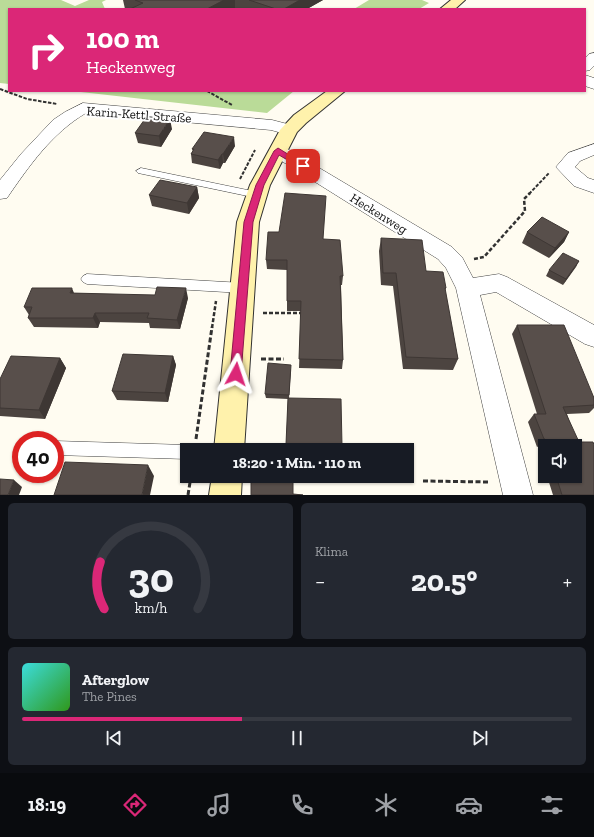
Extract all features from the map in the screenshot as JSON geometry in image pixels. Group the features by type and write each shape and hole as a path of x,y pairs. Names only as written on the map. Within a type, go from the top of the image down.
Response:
{"street":[{"path":"586,66 594,57"},
{"path":"230,443 248,222 260,185 289,130 300,119 336,92"},
{"name":"Karin-Kettl-Straße","path":"0,193 33,150 71,114 83,108 272,125 289,130"},
{"path":"594,149 574,156 565,167 581,182 594,187"},
{"name":"Heckenweg","path":"278,151 445,253 454,263 467,288 516,488"},
{"path":"467,288 499,283 594,337"},
{"path":"225,495 226,483"}],"lane":[{"path":"141,171 257,194"},
{"path":"87,279 243,288"},
{"path":"64,448 180,452"}],"path":[{"path":"8,92 27,99 83,108"},
{"path":"454,263 484,257 525,211 524,199 549,173 565,167"},
{"path":"241,313 301,313"},
{"path":"423,481 516,488"},
{"path":"188,495 190,483"}],"green space":[{"path":"0,0 61,0 75,6 89,0 106,0 102,2 105,8 8,8 8,84 0,83"},
{"path":"369,0 422,0 429,3 421,8 356,8"},
{"path":"81,92 293,92 267,113"}],"building":[{"path":"135,0 224,0 209,8 132,8 143,3"},
{"path":"249,0 300,0 286,8 273,8"},
{"path":"147,116 170,119 159,136 135,133"},
{"path":"204,132 234,137 218,160 191,154 194,149 192,149"},
{"path":"160,180 197,187 187,203 149,195"},
{"path":"285,193 326,196 323,239 340,240 343,276 340,276 343,360 299,359 301,301 287,301 287,260 266,260 268,232 279,232"},
{"path":"542,217 569,232 555,248 527,232"},
{"path":"381,238 422,240 426,271 443,272 458,359 406,357 396,273 383,273"},
{"path":"563,253 579,261 566,279 549,270"},
{"path":"157,287 186,288 177,320 147,318 149,313 95,313 93,318 28,318 32,307 24,307 32,288 72,288 70,293 155,295"},
{"path":"517,325 564,325 594,398 594,405 563,407 578,439 544,439 534,414 546,414"},
{"path":"123,354 173,356 165,393 112,391"},
{"path":"11,356 60,358 39,410 0,408 0,379"},
{"path":"268,363 291,365 289,395 265,394"},
{"path":"288,398 341,399 342,443 286,443"},
{"path":"582,442 593,442 594,495 562,495 558,483 582,483"},
{"path":"65,462 148,465 142,495 54,495 58,483 64,483"},
{"path":"0,479 12,480 13,483 8,495 0,495"},
{"path":"251,483 293,483 293,494 303,495 251,495"}],"route":[{"path":"236,374 248,222 260,185 278,151 303,166"}]}
